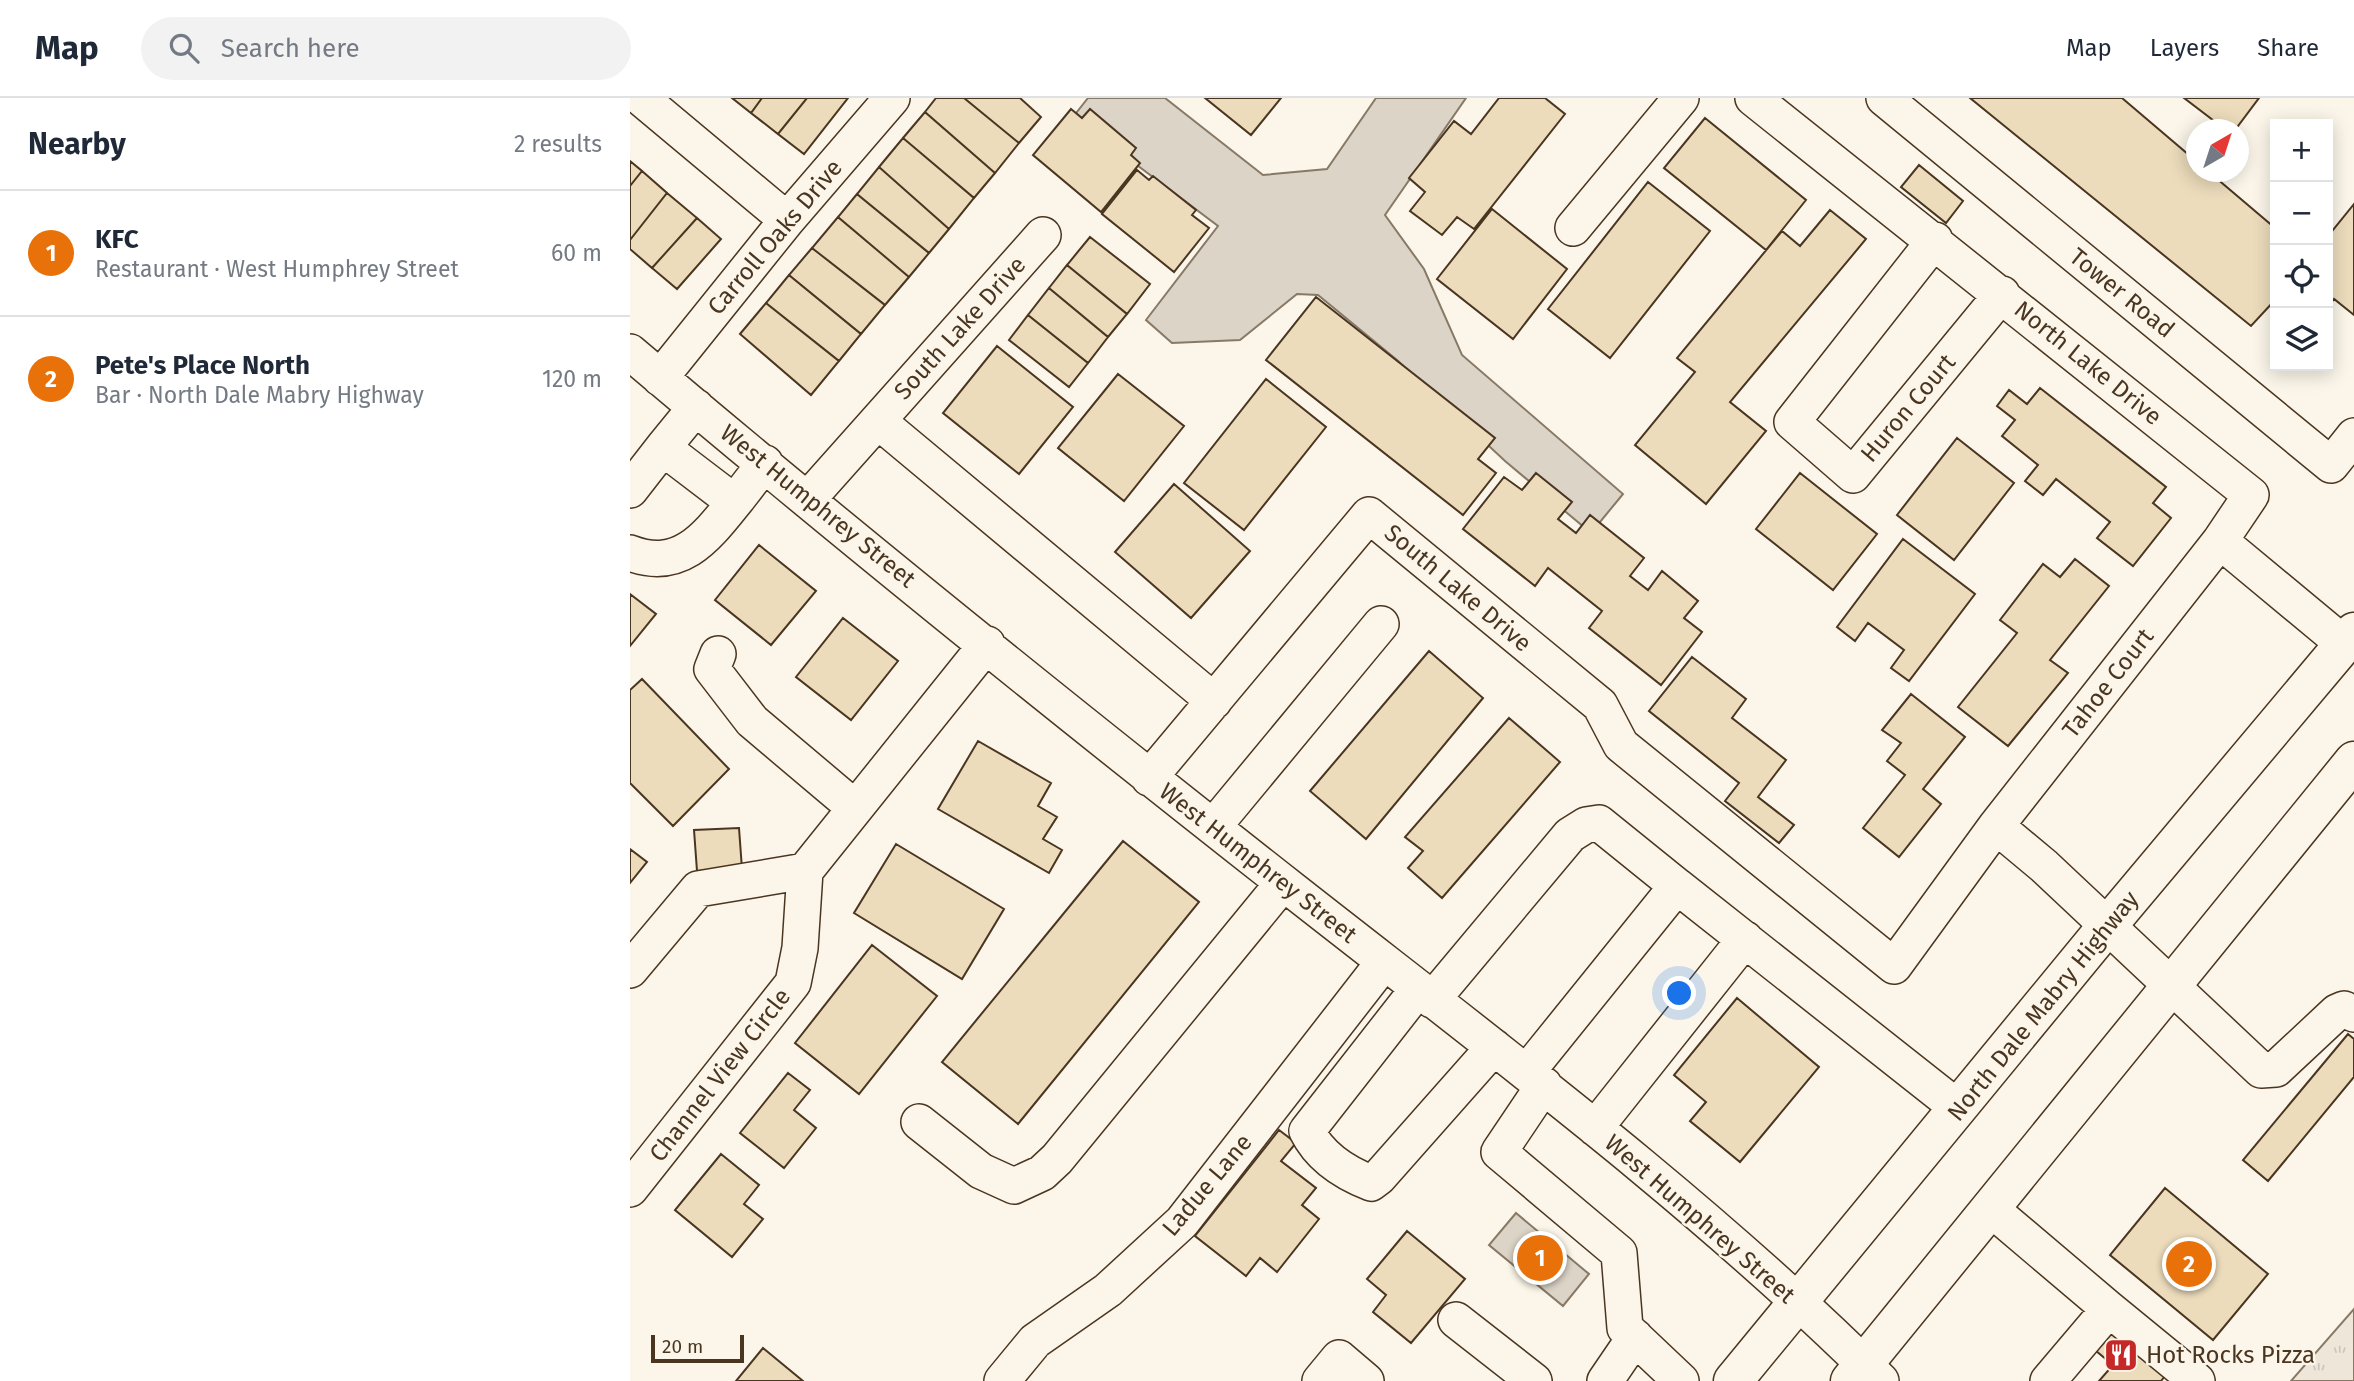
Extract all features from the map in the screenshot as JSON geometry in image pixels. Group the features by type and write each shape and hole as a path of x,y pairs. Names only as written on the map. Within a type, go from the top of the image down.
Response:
{"main road":[{"name":"North Dale Mabry Highway","path":"1733,1381 2108,925 2349,638"},
{"path":"1865,1375 1990,1209 2174,986 2354,761"}],"street":[{"path":"641,98 787,220"},
{"name":"Carroll Oaks Drive","path":"660,378 787,220 892,98"},
{"path":"1573,228 1681,98"},
{"name":"North Lake Drive","path":"1753,98 1935,240 2251,495 2220,541"},
{"name":"Tower Road","path":"1884,98 2331,465 2354,436"},
{"name":"South Lake Drive","path":"808,499 1043,235"},
{"name":"Huron Court","path":"1935,240 1792,422 1853,475 2002,294"},
{"name":"West Humphrey Street","path":"630,352 1149,778 1425,995 1536,1078 1737,1247 1799,1304 1865,1375"},
{"path":"630,490 696,407"},
{"name":"South Lake Drive","path":"878,421 1214,701 1369,514 1600,705 1621,745 1895,966 1996,825"},
{"path":"665,446 671,454 730,499 738,498"},
{"path":"630,553 649,561 670,560 689,549 715,527 765,463"},
{"path":"2220,541 2349,638"},
{"name":"Tahoe Court","path":"1996,825 2220,541"},
{"path":"1213,827 1381,624"},
{"path":"630,970 698,889 805,871 986,645"},
{"path":"718,654 712,669 752,720 855,808"},
{"path":"1149,778 1214,701"},
{"path":"1494,1047 1371,1183 1345,1173 1312,1142 1307,1131 1425,995 1570,835 1586,825 1599,823 1958,1108"},
{"path":"1996,825 2174,986 2261,1070 2276,1069 2337,1012 2344,1009 2354,1014"},
{"name":"Channel View Circle","path":"630,1189 793,983 800,948 805,871"},
{"path":"919,1122 981,1171 1014,1186 1042,1173 1057,1159 1283,883"},
{"path":"1677,886 1536,1078 1499,1152 1619,1253 1625,1328 1681,1381"},
{"path":"1595,1128 1745,939"},
{"name":"Ladue Lane","path":"1002,1381 1035,1341 1108,1290 1182,1222 1384,961"},
{"path":"1990,1209 2197,1381"},
{"path":"2048,1381 2109,1309"},
{"path":"1456,1320 1534,1381"},
{"path":"1605,1381 1634,1337"},
{"path":"1320,1381 1339,1358 1366,1381"}],"green space":[{"path":"2354,1309 2354,1381 2291,1381"}],"shaded area":[{"path":"1088,98 1165,98 1263,175 1327,169 1376,98 1466,98 1385,215 1424,269 1462,355 1623,494 1591,533 1505,461 1397,360 1318,295 1297,294 1240,340 1172,343 1146,320 1218,226 1073,117"},
{"path":"1516,1213 1589,1274 1563,1306 1489,1245"}],"building":[{"path":"732,98 762,98 751,113"},
{"path":"762,98 807,98 778,134 751,113"},
{"path":"807,98 848,98 804,154 778,134"},
{"path":"936,98 964,98 1019,143 995,173 925,112"},
{"path":"964,98 1020,98 1041,117 1019,143"},
{"path":"1205,98 1281,98 1251,135"},
{"path":"1499,98 1545,98 1565,114 1474,229 1457,217 1442,235 1410,211 1425,192 1409,178 1454,121 1471,134"},
{"path":"1970,98 2122,98 2186,152 2186,182 2221,182 2270,224 2270,305 2251,326"},
{"path":"2184,98 2259,98 2243,119 2212,119"},
{"path":"1071,109 1082,118 1090,109 1136,148 1131,155 1140,163 1101,212 1033,155"},
{"path":"925,112 995,173 974,198 903,138"},
{"path":"1705,118 1806,200 1766,250 1664,168"},
{"path":"903,138 974,198 949,229 879,167"},
{"path":"630,161 642,171 630,186"},
{"path":"1919,165 1963,201 1946,223 1901,187"},
{"path":"879,167 949,229 929,253 857,194"},
{"path":"1137,170 1149,180 1153,176 1196,210 1192,215 1209,228 1174,272 1102,214"},
{"path":"642,171 667,193 630,240 630,186"},
{"path":"1648,182 1710,231 1610,358 1548,309"},
{"path":"667,193 697,218 652,268 630,249 630,240"},
{"path":"857,194 929,253 909,277 838,217"},
{"path":"2354,204 2354,315 2333,300 2333,230"},
{"path":"1492,209 1567,269 1513,339 1437,279"},
{"path":"1830,210 1866,239 1730,402 1766,431 1706,504 1635,445 1695,372 1677,358 1782,231 1800,246"},
{"path":"838,217 909,277 885,305 812,248"},
{"path":"697,218 721,239 677,289 652,268"},
{"path":"1090,237 1150,284 1127,314 1067,265"},
{"path":"812,248 885,305 861,334 789,275"},
{"path":"1067,265 1127,314 1108,337 1049,288"},
{"path":"789,275 861,334 839,361 766,303"},
{"path":"1049,288 1108,337 1088,363 1028,315"},
{"path":"1316,297 1495,438 1478,459 1496,473 1463,515 1266,360"},
{"path":"766,303 839,361 811,395 740,334"},
{"path":"1028,315 1088,363 1069,387 1009,340"},
{"path":"997,346 1073,407 1019,474 943,413"},
{"path":"1118,374 1184,426 1124,501 1058,448"},
{"path":"1266,379 1326,427 1244,530 1184,483"},
{"path":"2040,388 2166,487 2153,503 2171,518 2133,566 2097,538 2110,522 2056,479 2043,495 2025,481 2038,465 2002,436 2015,420 1997,406 2009,390 2027,404"},
{"path":"1957,438 2014,483 1954,560 1897,515"},
{"path":"1536,473 1572,502 1558,519 1576,533 1590,515 1644,558 1630,576 1648,590 1662,571 1698,601 1684,618 1702,632 1661,685 1589,628 1602,611 1548,568 1535,586 1463,529 1504,477 1522,490"},
{"path":"1800,473 1877,534 1833,590 1756,529"},
{"path":"1174,484 1250,551 1191,618 1115,552"},
{"path":"1903,539 1975,594 1909,681 1891,668 1904,650 1868,623 1855,641 1837,627"},
{"path":"759,545 816,591 771,645 715,600"},
{"path":"2075,559 2109,586 2050,660 2068,673 2008,746 1958,707 2017,633 2000,620 2043,564 2060,577"},
{"path":"630,594 656,614 630,646"},
{"path":"843,618 898,661 851,720 796,677"},
{"path":"1429,651 1483,698 1366,839 1310,791"},
{"path":"1692,657 1746,699 1732,718 1786,760 1758,797 1794,825 1779,843 1725,801 1739,783 1649,711"},
{"path":"642,679 729,769 673,826 630,783 630,690"},
{"path":"1911,694 1965,737 1923,789 1941,804 1899,857 1863,828 1905,775 1887,761 1901,743 1882,730"},
{"path":"1509,718 1560,762 1442,898 1408,868 1423,851 1405,837"},
{"path":"978,741 1051,783 1038,806 1057,817 1043,839 1062,850 1049,873 938,809"},
{"path":"739,828 742,869 697,871 694,830"},
{"path":"1123,841 1199,902 1018,1124 942,1062"},
{"path":"896,844 1004,909 962,979 854,913"},
{"path":"630,849 647,862 630,883"},
{"path":"872,945 937,996 859,1094 795,1043"},
{"path":"1737,998 1819,1067 1740,1162 1690,1121 1706,1102 1674,1075"},
{"path":"2348,1034 2354,1039 2354,1077 2268,1181 2243,1160"},
{"path":"788,1073 810,1090 794,1110 816,1128 784,1168 740,1133"},
{"path":"1279,1130 1296,1143 1281,1161 1316,1188 1302,1205 1319,1219 1277,1272 1260,1258 1246,1276 1195,1236"},
{"path":"721,1154 759,1185 744,1204 763,1219 732,1257 675,1210"},
{"path":"2165,1188 2268,1274 2213,1340 2110,1255"},
{"path":"1407,1231 1465,1279 1411,1343 1373,1312 1386,1295 1367,1279"},
{"name":"Hot Rocks Pizza","path":"2110,1331 2165,1376 2161,1381 2099,1381 2113,1365 2095,1350"},
{"path":"763,1348 803,1381 736,1381"}],"place":[{"name":"KFC","path":"1540,1258"},
{"name":"Pete's Place North","path":"2189,1264"},
{"name":"Hot Rocks Pizza","path":"2121,1355"}]}
